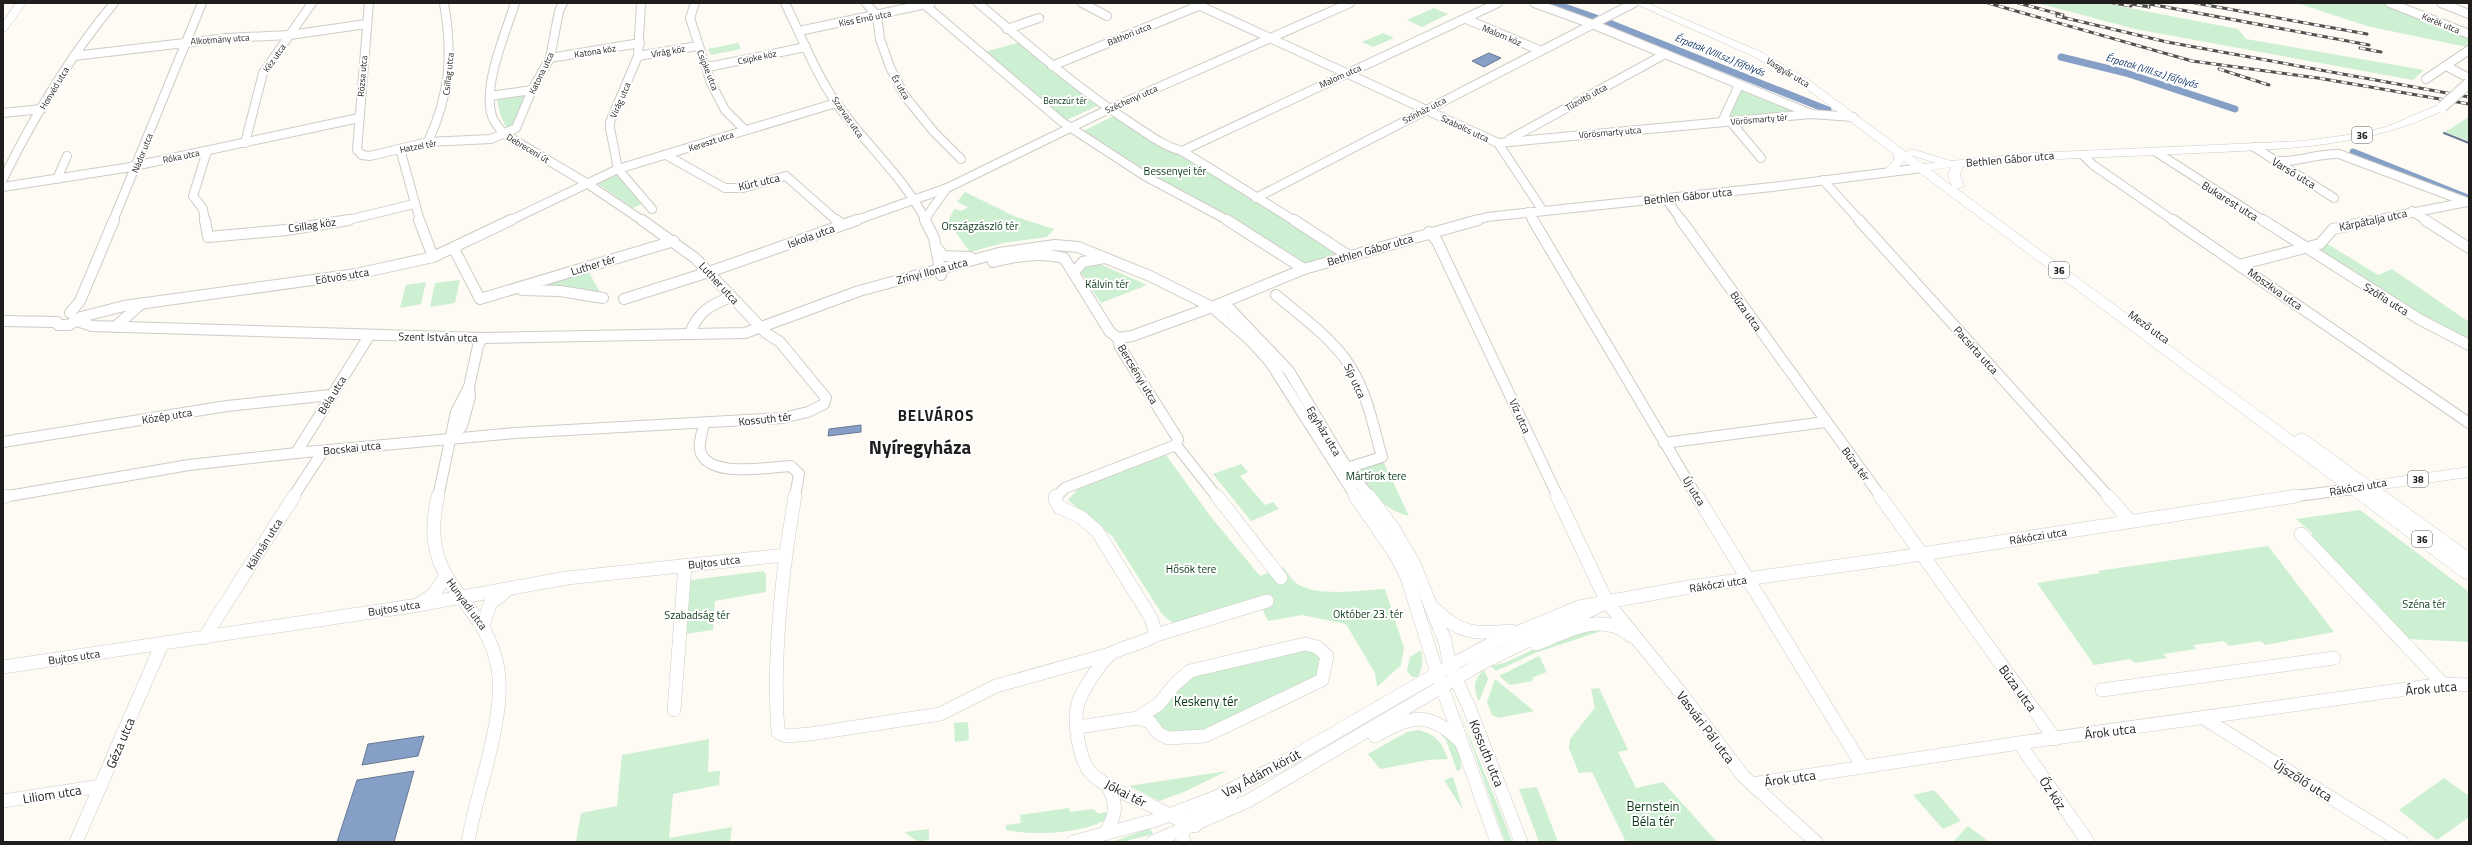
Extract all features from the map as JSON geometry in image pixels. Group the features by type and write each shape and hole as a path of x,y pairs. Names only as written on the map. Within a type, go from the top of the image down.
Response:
{"main road":[{"path":"3,14 11,3"},
{"path":"3,29 21,3"},
{"name":"Vasgyár utca","path":"1639,3 1770,61 1802,80 1900,153 1927,168"},
{"name":"Vasgyár utca","path":"1650,3 1739,40 1794,67 1912,152 1927,168"},
{"name":"Bethlen Gábor utca","path":"1927,168 2048,155 2083,155 2277,146 2371,133 2414,121 2442,106 2469,83"},
{"path":"1912,152 1958,164 1954,175 1958,186"},
{"path":"1888,172 1899,161 1900,153"},
{"name":"Mező utca","path":"1927,168 1958,186 2360,487"},
{"name":"Mező utca","path":"1927,168 2360,487"},
{"name":"Rákóczi utca","path":"2360,487 2469,472"},
{"name":"36","path":"2360,487 2469,560"},
{"name":"36","path":"2360,487 2469,574"}],"street":[{"name":"Honvéd utca","path":"3,179 42,109 74,56 98,21 114,3"},
{"name":"Nádor utca","path":"71,317 80,301 137,165 202,3"},
{"name":"Kéz utca","path":"245,143 263,72 312,3"},
{"name":"Rózsa utca","path":"358,150 358,118 369,3"},
{"name":"Csillag utca","path":"428,142 440,117 447,95 451,41 444,3"},
{"name":"Debreceni út","path":"515,3 490,96 492,115 504,134 588,184"},
{"name":"Katona utca","path":"504,134 516,128 532,90 550,58 559,11 563,3"},
{"name":"Virág utca","path":"618,170 610,122 638,56 640,43 641,3"},
{"name":"Csipke utca","path":"695,3 690,18 698,46 708,67 711,84 725,110 745,130"},
{"name":"Szarvas utca","path":"785,3 836,103 914,200"},
{"path":"866,3 877,16"},
{"path":"978,3 1052,66 1109,108 1168,147 1182,151 1256,198 1340,248 1349,256"},
{"path":"1082,3 1107,16"},
{"name":"Széchenyi utca","path":"914,200 947,188 1109,108 1350,3"},
{"name":"Malom utca","path":"1182,151 1498,3"},
{"path":"1534,3 1597,21 1665,54"},
{"name":"Színház utca","path":"1256,198 1539,50 1634,3"},
{"name":"Kerék utca","path":"2390,3 2469,34"},
{"path":"2441,3 2469,14"},
{"path":"928,4 1071,128 1169,191 1246,230 1304,269"},
{"name":"Kiss Ernő utca","path":"799,31 877,16 928,4"},
{"name":"Szabolcs utca","path":"1199,4 1425,109 1502,142 1543,211"},
{"name":"Báthori utca","path":"1052,66 1199,4"},
{"name":"Ér utca","path":"877,16 880,39 887,60 904,95 934,132 961,159"},
{"path":"1007,29 1039,18"},
{"name":"Malom köz","path":"1466,19 1539,50"},
{"name":"Alkotmány utca","path":"74,56 186,42 290,35 366,24"},
{"name":"Katona köz","path":"550,58 640,43"},
{"name":"Virág köz","path":"638,56 698,46"},
{"name":"Csipke köz","path":"708,67 806,46"},
{"path":"2426,79 2448,67 2455,58 2469,50"},
{"name":"Vörösmarty tér","path":"1665,54 1812,114"},
{"name":"Tűzoltó utca","path":"1502,142 1665,54"},
{"path":"2448,67 2469,78"},
{"name":"Vörösmarty tér","path":"1739,85 1726,121 1812,114 1844,118 1853,117"},
{"path":"490,96 532,90"},
{"name":"Kereszt utca","path":"588,184 618,170 836,103"},
{"path":"3,113 42,109"},
{"name":"Róka utca","path":"3,187 137,165 358,118"},
{"path":"1726,121 1761,158"},
{"name":"Vörösmarty utca","path":"1502,142 1726,121"},
{"name":"Hatzel tér","path":"358,150 362,155 370,156 428,142 491,139 504,134"},
{"name":"Varsó utca","path":"2254,147 2334,198"},
{"path":"400,149 414,204 433,257"},
{"name":"Csillag köz","path":"207,151 194,196 204,209 208,237 308,227 368,217 414,204"},
{"name":"Bukarest utca","path":"2156,152 2305,248"},
{"path":"2275,161 2284,163 2315,159 2326,154 2339,154 2468,203"},
{"name":"Kürt utca","path":"666,155 725,188 743,188 786,176 842,225"},
{"name":"Moszkva utca","path":"2083,155 2093,165 2469,423"},
{"path":"57,179 67,156"},
{"name":"Bethlen Gábor utca","path":"1118,338 1132,336 1212,307 1304,269 1429,232 1487,217 1666,199 1927,168"},
{"path":"618,170 652,210"},
{"name":"Pacsirta utca","path":"1823,180 2130,520"},
{"name":"Luther utca","path":"588,184 674,240 709,272 764,331 780,342 823,391 826,398 824,404"},
{"name":"Eötvös utca","path":"71,317 141,304 356,274 433,257 454,249 588,184"},
{"path":"925,219 947,188"},
{"name":"Búza utca","path":"1666,199 1825,422"},
{"path":"914,200 925,219 937,248 943,256 981,257"},
{"name":"Iskola utca","path":"709,272 914,200"},
{"name":"Kárpátalja utca","path":"2239,265 2320,244 2333,229 2342,226 2412,212 2468,203"},
{"name":"Új utca","path":"1528,212 1664,443 1863,767"},
{"path":"2412,212 2469,248"},
{"name":"Víz utca","path":"1429,232 1437,241 1491,352 1550,483 1608,602"},
{"name":"Luther tér","path":"454,249 480,299 674,240"},
{"name":"Zrínyi Ilona utca","path":"764,331 865,295 940,272 981,257 1024,248 1055,245 1078,247 1108,258"},
{"path":"937,248 940,272 1000,260 1054,255 1064,258 1074,272 1083,262 1108,258"},
{"name":"Szófia utca","path":"2305,248 2419,319 2469,345"},
{"name":"Egyház utca","path":"1108,258 1150,276 1212,307 1250,340 1270,362 1338,472 1396,555 1407,577 1437,673"},
{"path":"624,299 709,272"},
{"name":"Bercsényi utca","path":"1074,272 1110,332 1118,338 1120,347 1178,440 1176,445"},
{"name":"Luther tér","path":"512,290 560,291 603,298"},
{"name":"Síp utca","path":"1276,295 1322,334 1335,348 1350,365 1361,391 1382,457 1347,468"},
{"path":"690,333 694,320 701,310 731,296"},
{"path":"115,327 141,304"},
{"name":"Egyház utca","path":"1212,307 1229,308 1279,358 1289,371 1347,468 1401,542 1430,600 1445,641 1450,666"},
{"name":"Szent István utca","path":"3,321 25,321 71,317 92,326 369,336 482,338 764,331"},
{"name":"Béla utca","path":"296,453 369,336"},
{"path":"451,438 462,426 470,397 469,387 478,346 482,338"},
{"name":"Közép utca","path":"3,442 228,406 332,395"},
{"name":"Kossuth tér","path":"704,424 799,415 813,412 824,404"},
{"path":"1664,443 1825,422"},
{"name":"Búza tér","path":"1825,422 1922,555 1980,638"},
{"path":"704,424 700,445 702,458 707,463 728,469 791,466 799,474 785,555 776,724 778,732 786,736 810,734 940,714 996,686 1110,654 1146,642 1156,635 1267,601"},
{"name":"Bocskai utca","path":"3,497 189,465 296,453 451,438 563,430 704,424"},
{"name":"Hunyadi utca","path":"451,438 433,518 434,548 446,576 483,626 496,656 497,696 468,842"},
{"path":"1156,635 1156,630 1150,618 1103,539 1081,517 1059,507 1055,499 1059,492 1065,488 1176,445 1281,578"},
{"name":"Kálmán utca","path":"204,638 323,451"},
{"name":"Rákóczi utca","path":"1437,673 1520,630 1587,603 1608,602 1922,555 2130,520 2360,487"},
{"path":"2301,534 2443,684"},
{"name":"Bujtos utca","path":"3,666 204,638 412,606 460,596 567,578 685,564 785,555"},
{"path":"674,710 678,635 685,564"},
{"path":"412,606 433,595 446,576"},
{"path":"483,626 494,600 510,588"},
{"path":"1430,600 1446,622 1462,631 1482,634 1520,630"},
{"name":"Rákóczi utca","path":"1456,680 1482,663 1608,602"},
{"name":"Vasvári Pál utca","path":"1608,602 1647,650 1743,776 1816,842"},
{"path":"1519,645 1534,645 1570,630 1606,623 1624,630 1647,650"},
{"name":"Búza utca","path":"1980,638 2054,739"},
{"name":"Géza utca","path":"76,842 162,644"},
{"path":"1078,727 1138,718 1159,704 1174,685 1190,671 1305,644 1317,647 1327,656 1326,669 1322,680 1205,736 1168,738 1158,733 1150,722 1138,718"},
{"name":"Jókai tér","path":"1110,654 1092,680 1077,708 1080,754 1091,773 1108,786 1171,816 1187,830"},
{"path":"2102,690 2334,658"},
{"path":"1070,665 1082,667 1089,673 1092,680"},
{"name":"Kossuth utca","path":"1450,666 1469,707 1521,842"},
{"name":"Kossuth utca","path":"1437,673 1464,745 1497,842"},
{"name":"Vay Ádám körút","path":"1073,842 1171,816 1235,789 1437,673"},
{"name":"Vay Ádám körút","path":"1153,842 1187,830 1248,801 1456,680"},
{"name":"Árok utca","path":"1752,784 2019,743 2205,719 2443,684 2468,686"},
{"path":"1315,763 1343,755 1391,726 1420,717 1435,720 1451,730 1464,745"},
{"name":"Újszőlő utca","path":"2205,719 2402,842"},
{"name":"Őz köz","path":"2019,743 2080,833 2088,842"},
{"name":"Liliom utca","path":"3,801 101,786"},
{"path":"1105,834 1116,814 1118,806 1108,786"},
{"path":"1187,830 1194,815 1227,801 1235,789"}],"green space":[{"path":"2037,3 2103,3 2238,29 2246,39 2424,70 2413,80 2135,29"},
{"path":"2297,3 2387,3 2469,37 2467,47 2367,26"},
{"path":"1434,8 1448,14 1422,27 1407,20"},
{"path":"1383,33 1394,38 1373,47 1362,42"},
{"name":"Benczúr tér","path":"1024,41 1102,104 1062,122 981,53"},
{"path":"738,43 741,49 711,55 708,49"},
{"path":"1739,85 1811,114 1722,122"},
{"path":"528,94 514,127 507,129 500,114 497,99"},
{"name":"Bessenyei tér","path":"1118,114 1345,253 1300,265 1169,191 1079,133"},
{"path":"2469,117 2469,141 2445,132"},
{"path":"618,169 646,202 633,208 594,181"},
{"name":"Országzászló tér","path":"965,192 1016,217 1054,229 1047,237 1003,243 970,252 948,222 954,209 962,211 968,207 957,202"},
{"path":"2326,243 2378,275 2392,269 2469,322 2469,342 2313,250"},
{"name":"Kálvin tér","path":"1097,264 1147,285 1101,303 1080,271 1085,266"},
{"path":"586,267 603,298 512,290"},
{"path":"460,280 455,303 430,307 435,283"},
{"path":"426,282 421,304 400,308 406,285"},
{"name":"Hősök tere","path":"1166,455 1211,517 1260,576 1283,567 1292,579 1299,585 1308,589 1341,592 1385,589 1404,648 1401,665 1377,687 1375,673 1346,624 1302,615 1268,621 1258,600 1175,625 1162,614 1112,536 1068,500 1078,489"},
{"name":"Mártírok tere","path":"1383,461 1409,516 1386,506 1359,476 1360,468"},
{"path":"1241,464 1248,472 1240,476 1265,505 1273,502 1279,509 1251,521 1213,474"},
{"name":"Széna tér","path":"2360,510 2469,592 2469,642 2407,639 2313,541 2312,533 2296,519"},
{"path":"2268,546 2334,632 2265,645 2261,641 2229,646 2224,641 2193,645 2196,649 2163,654 2167,658 2135,663 2130,659 2094,665 2037,583 2100,573 2098,571"},
{"name":"Szabadság tér","path":"763,571 766,574 766,592 715,601 713,630 678,635 683,581"},
{"path":"1595,628 1604,630 1535,653 1496,671 1491,666 1504,663 1539,647"},
{"name":"Keskeny tér","path":"1305,646 1326,656 1319,679 1204,734 1169,737 1150,716 1191,673"},
{"path":"1421,650 1421,670 1418,677 1412,677 1407,671 1410,657"},
{"path":"1539,656 1547,672 1533,677 1532,681 1510,685 1499,676"},
{"path":"1484,670 1488,679 1479,701 1475,685 1480,673"},
{"path":"1495,679 1534,711 1498,718 1492,715 1487,702"},
{"name":"Bernstein Béla tér","path":"1599,688 1628,750 1618,752 1636,788 1663,782 1717,842 1626,842 1592,772 1579,773 1569,748 1570,739 1595,708 1591,689"},
{"path":"1460,711 1499,809 1512,842 1505,842"},
{"path":"968,722 969,740 955,742 954,723"},
{"path":"1438,727 1460,749 1461,769 1457,771 1446,740 1437,730"},
{"path":"1419,730 1430,734 1438,740 1448,759 1428,760 1380,769 1368,754 1407,732"},
{"path":"709,739 708,772 720,771 719,785 673,794 669,838 732,827 730,842 576,842 581,813 617,806 622,755"},
{"path":"1227,771 1184,792 1159,801 1129,786"},
{"path":"1453,777 1463,810 1444,780"},
{"path":"2444,778 2469,796 2469,817 2437,840 2399,810"},
{"path":"1537,787 1558,842 1539,842 1519,789"},
{"path":"1934,790 1961,821 1943,829 1913,795"},
{"path":"1069,808 1070,812 1093,809 1099,814 1104,812 1112,816 1089,827 1061,832 1031,833 1006,830 1006,825 1021,823 1020,815"},
{"path":"1968,826 1989,842 1953,842"},
{"path":"1150,828 1153,834 1122,842 1112,842"},
{"path":"929,829 929,839 925,841 916,840 905,832"}],"water":[{"path":"1489,53 1501,58 1484,67 1472,61"},
{"path":"861,425 861,432 828,436 829,429"},
{"path":"424,736 418,756 362,765 368,744"},
{"path":"414,771 394,842 337,842 357,780"}],"waterway":[{"name":"Érpatak (VIII.sz.) főfolyás","path":"1553,3 1596,18"},
{"name":"Érpatak (VIII.sz.) főfolyás","path":"1604,21 1828,110"},
{"name":"Érpatak (VIII.sz.) főfolyás","path":"2061,57 2126,73 2235,109"},
{"path":"2444,133 2469,143"},
{"name":"Érpatak (VIII.sz.) főfolyás","path":"2353,152 2465,197"}],"railway":[{"path":"1988,3 2192,61 2318,78 2469,104"},
{"path":"2018,3 2063,15"},
{"path":"2113,3 2131,6"},
{"path":"2126,3 2149,7"},
{"path":"2144,3 2369,45"},
{"path":"2195,3 2367,34"},
{"path":"2057,16 2167,42 2469,97"},
{"path":"2360,48 2381,52"},
{"path":"2219,69 2269,85"}],"district":[{"name":"BELVÁROS","path":"936,415"},
{"name":"Nyíregyháza","path":"920,446"}],"park label":[{"name":"Október 23. tér","path":"1368,614"}]}
